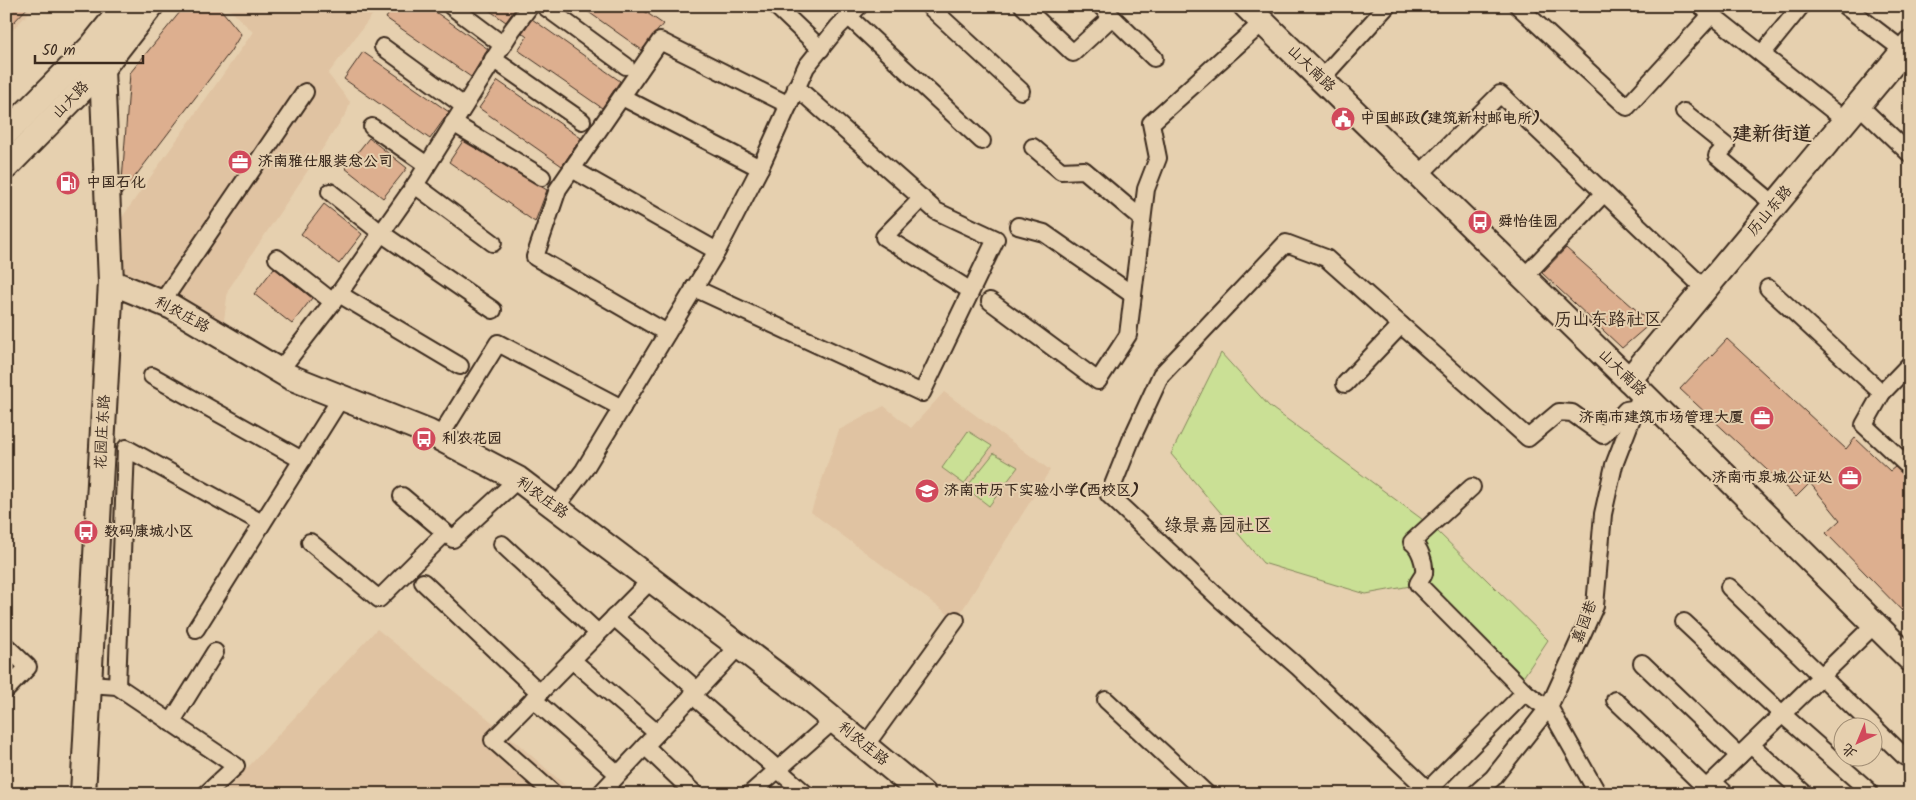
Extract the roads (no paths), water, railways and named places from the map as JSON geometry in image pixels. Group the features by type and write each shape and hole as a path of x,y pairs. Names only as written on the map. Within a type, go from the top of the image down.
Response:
{"street":[{"name":"山大路","path":"6,133 92,46 124,6"},
{"name":"山大路","path":"6,167 102,69 151,6"},
{"path":"451,6 503,45"},
{"path":"280,370 336,298 414,185 530,6"},
{"path":"544,6 626,66"},
{"path":"776,6 821,49"},
{"path":"929,6 1020,91"},
{"path":"1023,6 1073,53 1106,12 1154,58"},
{"path":"1321,79 1386,6"},
{"path":"1518,6 1627,107 1706,10 1846,120"},
{"path":"1762,54 1802,6"},
{"path":"1845,6 1908,53"},
{"path":"556,507 584,470 717,251 760,168 806,67 854,11 982,141"},
{"path":"990,301 1098,381 1128,335 1146,189 1158,158 1151,123 1255,14"},
{"name":"山大南路","path":"1255,14 1524,277 1636,393 1909,655"},
{"path":"667,334 535,257 558,188 660,41 789,105"},
{"path":"383,47 464,106"},
{"name":"历山东路","path":"1636,393 1868,114 1908,53"},
{"name":"历山东路","path":"1636,393 1705,289 1846,120 1908,53"},
{"path":"494,59 582,121"},
{"name":"花园庄东路","path":"83,794 111,282 102,69"},
{"path":"694,288 922,393 996,239 936,211 796,87"},
{"path":"162,302 306,92"},
{"path":"1419,175 1500,94 1705,289"},
{"path":"622,97 760,168"},
{"path":"1684,112 1726,146 1717,156 1775,205"},
{"path":"1868,114 1910,154"},
{"path":"454,123 542,177"},
{"path":"372,127 427,165"},
{"path":"1033,146 1061,171 1084,170 1142,219"},
{"path":"572,169 717,251"},
{"path":"414,185 493,244"},
{"path":"330,192 381,233 493,310"},
{"path":"1524,277 1603,194"},
{"path":"922,198 884,237 968,289"},
{"path":"1018,226 1044,233 1133,295"},
{"path":"1525,692 1428,790 1298,667 1221,600 1109,495 1131,440 1162,375 1286,243 1326,258 1528,438 1559,412 1572,413 1603,435 1626,410 1636,393"},
{"path":"277,258 336,298 460,366"},
{"name":"利农庄路","path":"111,282 162,302 290,377 439,438 518,479 652,579 834,720 923,794"},
{"path":"1768,288 1882,393"},
{"path":"1344,384 1401,325"},
{"path":"439,438 498,343 622,408"},
{"path":"1910,364 1882,393 1864,425 1910,468"},
{"path":"152,376 302,460"},
{"name":"嘉园巷","path":"1474,794 1493,778 1549,707 1595,606 1602,514 1614,465 1636,393"},
{"path":"196,629 339,401"},
{"path":"117,686 126,448 262,523"},
{"path":"402,496 452,539 518,479"},
{"path":"1472,487 1412,542 1417,546 1423,562 1424,574 1418,584 1525,692 1538,702 1549,707 1598,794"},
{"path":"310,542 379,599 445,532"},
{"path":"502,544 598,633"},
{"path":"554,794 493,740 652,579"},
{"path":"423,582 618,774"},
{"path":"1729,587 1820,677 1905,757"},
{"path":"614,617 806,794"},
{"path":"865,746 956,620"},
{"path":"1684,622 1782,714 1868,790"},
{"path":"1706,788 1875,624"},
{"path":"6,646 28,666 6,690"},
{"path":"600,794 738,646"},
{"path":"172,723 215,652"},
{"path":"572,660 657,732"},
{"path":"1642,663 1745,750 1805,794"},
{"path":"89,684 117,686 236,766 206,794"},
{"path":"1106,700 1207,794"},
{"path":"1615,700 1706,788 1726,794"},
{"path":"750,794 834,720"},
{"path":"645,746 696,794"}],"place":[{"name":"中国邮政(建筑新村邮电所)","path":"1343,119"},
{"name":"济南雅仕服装总公司","path":"240,162"},
{"name":"中国石化","path":"68,183"},
{"name":"舜怡佳园","path":"1480,222"},
{"name":"济南市建筑市场管理大厦","path":"1762,418"},
{"name":"利农花园","path":"424,439"},
{"name":"济南市泉城公证处","path":"1850,478"},
{"name":"济南市历下实验小学(西校区)","path":"927,491"},
{"name":"数码康城小区","path":"86,532"}],"district":[{"name":"建新街道","path":"1772,135"},
{"name":"历山东路社区","path":"1608,320"},
{"name":"绿景嘉园社区","path":"1218,526"}]}
